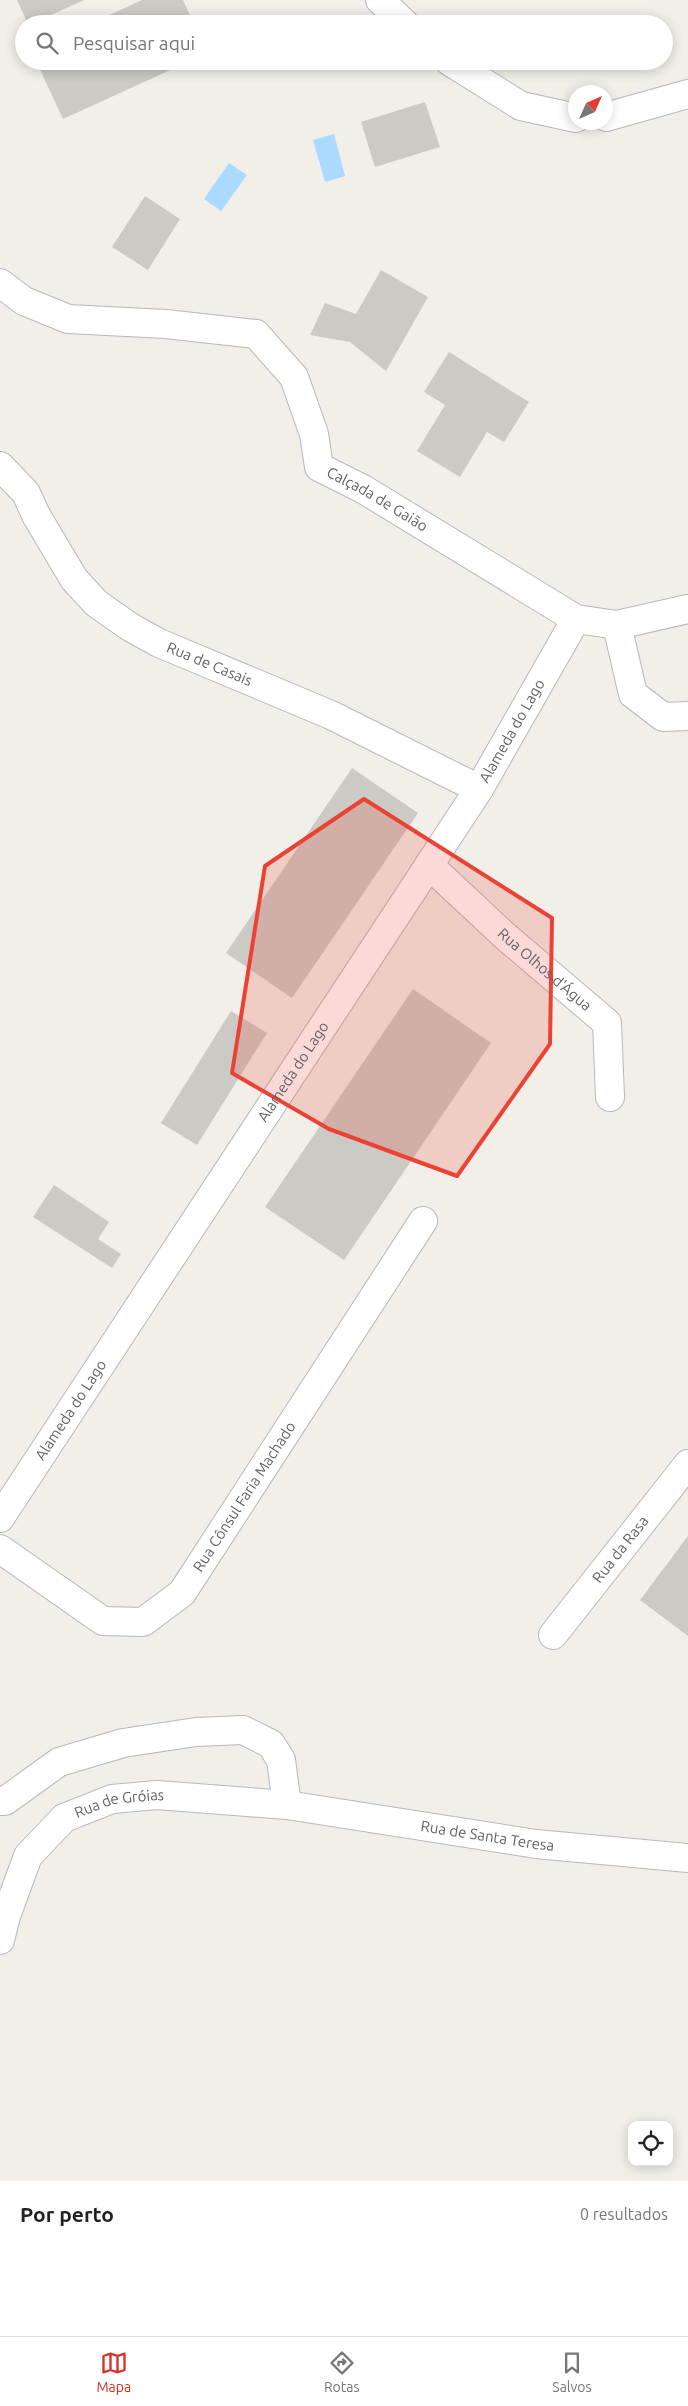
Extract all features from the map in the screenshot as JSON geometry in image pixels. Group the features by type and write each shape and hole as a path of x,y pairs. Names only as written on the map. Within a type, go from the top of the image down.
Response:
{"street":[{"path":"380,0 396,15"},
{"path":"463,70 520,106 568,116"},
{"path":"613,115 688,94"},
{"name":"Calçada de Gaião","path":"0,283 24,301 68,319 166,324 256,334 294,377 314,434 318,467 363,489 576,619 617,625"},
{"name":"Rua de Casais","path":"0,466 26,494 36,515 74,579 96,603 130,627 159,642 331,716 479,790"},
{"path":"688,609 617,625 633,694 663,717 688,716"},
{"name":"Alameda do Lago","path":"0,1518 479,790 576,619"},
{"name":"Rua Olhos d'Água","path":"429,865 506,936 607,1023 610,1097"},
{"name":"Rua Cônsul Faria Machado","path":"0,1549 103,1622 142,1622 182,1593 423,1221"},
{"name":"Rua da Rasa","path":"553,1635 688,1464"},
{"path":"0,1801 5,1801 59,1762 123,1744 196,1732 243,1730 271,1744 281,1760 287,1805"},
{"name":"Rua de Gróias","path":"0,1940 6,1916 28,1856 64,1818 112,1799 157,1795 287,1805"},
{"name":"Rua de Santa Teresa","path":"287,1805 536,1844 688,1858"}],"highlighted area":[{"path":"364,799 552,918 550,1044 457,1176 329,1129 232,1073 265,866"}],"water":[{"path":"334,134 345,176 325,182 313,140"},
{"path":"229,163 247,175 221,211 204,199"}],"building":[{"path":"17,0 84,0 51,15 24,15"},
{"path":"142,0 183,0 190,15 110,15"},
{"path":"40,70 170,70 63,119"},
{"path":"425,102 440,147 375,167 361,122"},
{"path":"145,196 180,219 148,270 112,247"},
{"path":"381,270 428,297 386,371 350,342 310,335 325,303 356,314"},
{"path":"449,352 529,402 504,442 487,432 460,477 417,451 445,405 424,392"},
{"path":"352,768 418,813 292,998 226,953"},
{"path":"413,989 491,1043 344,1260 265,1207"},
{"path":"231,1011 267,1033 197,1145 161,1123"},
{"path":"54,1185 109,1222 98,1239 121,1254 112,1268 33,1217"},
{"path":"688,1536 688,1636 640,1600"}]}
